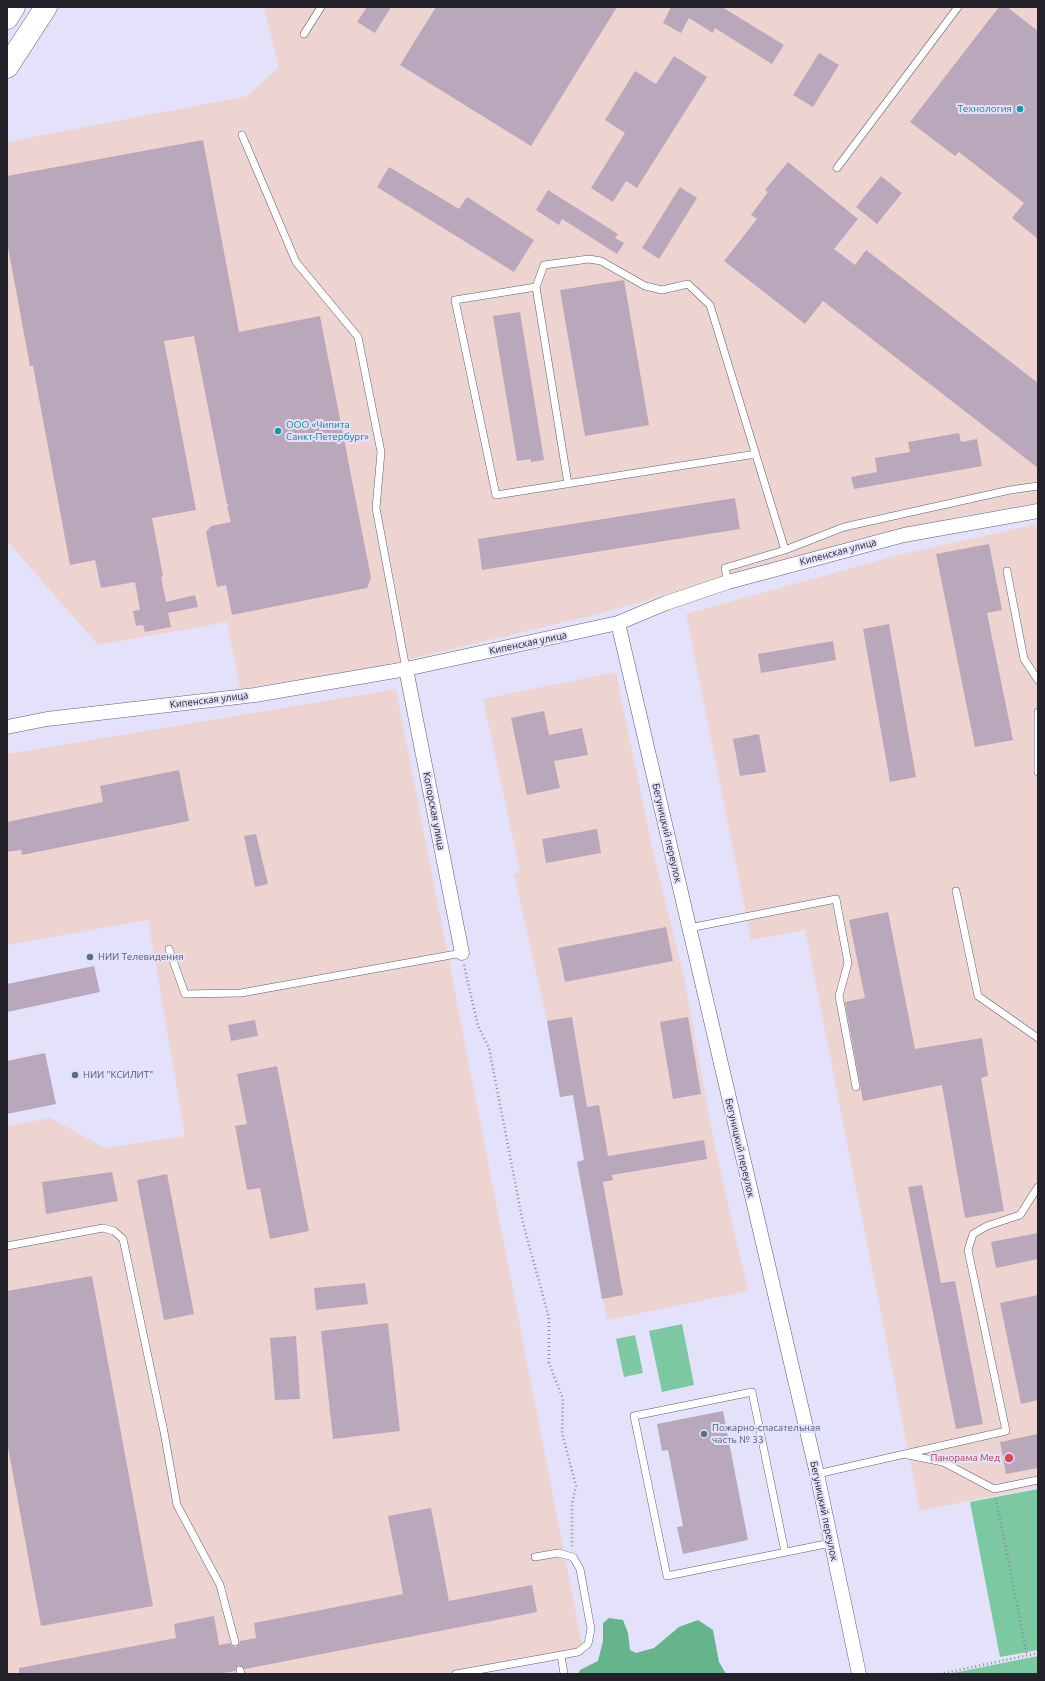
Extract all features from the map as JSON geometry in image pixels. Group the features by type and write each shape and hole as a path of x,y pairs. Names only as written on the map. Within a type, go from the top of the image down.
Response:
{"highway":[{"path":"7,18 14,7"},
{"path":"7,67 46,7"}],"street":[{"name":"Кипенская улица","path":"7,727 47,719 255,695 406,670 618,623 666,603 728,582 904,535 1038,511"},
{"name":"Бегуницкий переулок","path":"618,623 817,1474 859,1674"},
{"name":"Копорская улица","path":"406,670 462,953"}],"lane":[{"path":"304,34 321,7"},
{"path":"837,168 958,7"},
{"path":"242,135 296,262 358,337 381,452 376,508 406,670"},
{"path":"568,484 536,287 544,265 589,259 601,261 645,286 662,290 688,284 710,306 785,550"},
{"path":"536,287 455,300 496,496 756,454"},
{"path":"728,582 725,568 785,550 844,527 1010,490 1038,486"},
{"path":"1007,571 1024,659 1038,680"},
{"path":"1038,712 1038,772"},
{"path":"956,891 978,996 1038,1038"},
{"path":"689,928 836,899 848,963 839,996 856,1087"},
{"path":"169,949 185,994 241,993 462,953"},
{"path":"817,1474 1006,1431 968,1250 973,1234 987,1226 1020,1215 1038,1187"},
{"path":"7,1246 103,1228 114,1231 123,1239 164,1432 177,1505 220,1585 235,1642"},
{"path":"785,1552 752,1392 634,1416 667,1576 831,1543"},
{"path":"900,1455 920,1456 942,1462 994,1489 1038,1480"},
{"path":"456,1674 578,1652 588,1644 591,1629 580,1569 573,1557 558,1553 535,1557"},
{"path":"561,1655 564,1674"}],"path":[{"path":"462,953 478,1026 490,1048 523,1223 549,1318 549,1363 563,1399 562,1433 576,1486 572,1504 573,1557"},
{"path":"994,1489 1027,1655"},
{"path":"940,1674 1038,1653"}],"shaded area":[{"path":"264,7 1038,7 1038,503 952,518 770,565 602,613 381,666 240,689 227,622 98,645 7,541 7,142 247,96 279,67"},
{"path":"1038,524 1038,1487 920,1511 805,930 751,940 686,614 902,554"},
{"path":"616,672 652,847 685,982 713,1138 748,1291 607,1320 577,1162 584,1160 573,1095 560,1097 547,1021 514,874 520,872 483,699"},
{"path":"396,689 584,1655 475,1674 7,1674 7,1126 50,1118 105,1148 185,1136 148,920 7,945 7,754"}],"green space":[{"path":"682,1324 694,1385 662,1392 649,1331"},
{"path":"635,1335 643,1373 624,1377 616,1339"},
{"path":"1038,1489 1038,1650 1000,1657 970,1502"},
{"path":"609,1618 623,1620 628,1633 630,1650 636,1653 654,1648 679,1627 698,1620 713,1630 719,1662 726,1674 578,1674 580,1670 598,1661 603,1641 603,1623"},
{"path":"1038,1656 1038,1674 948,1674"}],"building":[{"path":"367,7 391,7 375,33 357,22"},
{"path":"436,7 617,7 531,146 400,65"},
{"path":"671,7 722,7 784,45 772,64 715,28 713,33 689,18 681,33 663,23"},
{"path":"999,7 1007,7 1038,31 1038,239 1012,218 1024,203 959,152 955,156 910,122"},
{"path":"819,53 839,65 813,107 793,95"},
{"path":"674,56 707,77 637,188 626,181 613,202 591,188 625,133 605,120 635,71 656,84"},
{"path":"203,140 239,332 320,316 371,578 367,588 232,615 226,585 217,587 206,532 211,526 231,522 227,506 229,504 227,504 194,336 164,341 196,510 152,518 163,576 161,577 166,602 195,595 198,607 168,613 171,627 145,632 143,625 136,626 133,611 140,610 135,582 101,588 95,560 70,565 33,366 30,366 7,242 7,176"},
{"path":"788,162 858,219 834,249 855,265 866,250 1038,383 1038,468 823,301 805,324 724,261 757,219 751,215 768,192 765,190"},
{"path":"389,167 459,209 467,197 534,240 514,272 377,187"},
{"path":"881,176 902,193 877,224 856,207"},
{"path":"680,187 697,198 659,259 642,248"},
{"path":"548,190 618,234 615,238 624,243 617,254 562,219 559,225 536,210"},
{"path":"624,280 649,425 585,436 560,290"},
{"path":"520,312 544,460 531,462 531,459 517,461 493,316"},
{"path":"959,433 961,442 977,439 982,466 854,489 851,477 877,472 875,458 910,452 908,442"},
{"path":"735,498 740,529 482,570 478,539"},
{"path":"989,544 1002,610 987,613 1013,740 975,747 936,554"},
{"path":"889,624 916,777 890,782 863,629"},
{"path":"833,641 836,660 761,673 758,654"},
{"path":"544,711 549,735 582,728 588,755 554,761 560,788 527,795 511,718"},
{"path":"759,734 766,772 740,776 733,739"},
{"path":"179,770 189,821 22,855 21,850 7,852 7,822 103,802 100,786"},
{"path":"597,829 601,853 546,863 542,839"},
{"path":"256,834 268,884 255,887 244,836"},
{"path":"888,912 915,1049 982,1038 988,1076 981,1078 1004,1211 965,1218 942,1085 863,1101 845,1002 865,998 849,920"},
{"path":"666,927 673,961 565,982 558,948"},
{"path":"94,966 100,992 7,1012 7,984"},
{"path":"572,1017 587,1107 599,1105 608,1156 704,1140 707,1159 612,1175 613,1180 603,1182 623,1295 602,1299 577,1162 584,1160 573,1095 560,1097 547,1021"},
{"path":"688,1017 701,1094 673,1099 660,1022"},
{"path":"255,1020 258,1036 231,1041 228,1025"},
{"path":"45,1053 56,1104 7,1114 7,1061"},
{"path":"277,1066 309,1231 270,1239 260,1188 247,1190 235,1126 247,1124 237,1074"},
{"path":"112,1172 118,1201 46,1214 42,1182"},
{"path":"167,1174 194,1314 164,1320 137,1180"},
{"path":"922,1185 941,1283 955,1281 983,1424 956,1429 908,1187"},
{"path":"1038,1233 1038,1259 996,1268 991,1242"},
{"path":"92,1276 153,1606 41,1626 7,1442 7,1291"},
{"path":"365,1283 368,1304 316,1310 314,1288"},
{"path":"1038,1295 1038,1400 1021,1404 1000,1303"},
{"path":"388,1323 400,1431 333,1439 321,1331"},
{"path":"296,1336 300,1399 275,1400 270,1338"},
{"path":"723,1411 748,1540 683,1554 677,1527 683,1526 668,1450 662,1451 657,1424"},
{"path":"1038,1434 1038,1468 1006,1474 1000,1442"},
{"path":"431,1508 449,1601 532,1585 537,1612 245,1669 239,1665 235,1671 218,1674 19,1674 19,1668 176,1638 174,1624 214,1616 219,1645 230,1643 232,1646 236,1647 239,1645 240,1641 256,1638 254,1623 403,1594 388,1516"}],"place":[{"name":"Технология","path":"1020,109"},
{"name":"ООО «Чипита Санкт-Петербург»","path":"278,431"},
{"name":"НИИ Телевидения","path":"90,957"},
{"name":"НИИ \"КСИЛИТ\"","path":"75,1075"},
{"name":"Пожарно-спасательная часть № 33","path":"704,1434"},
{"name":"Панорама Мед","path":"1009,1458"}]}
